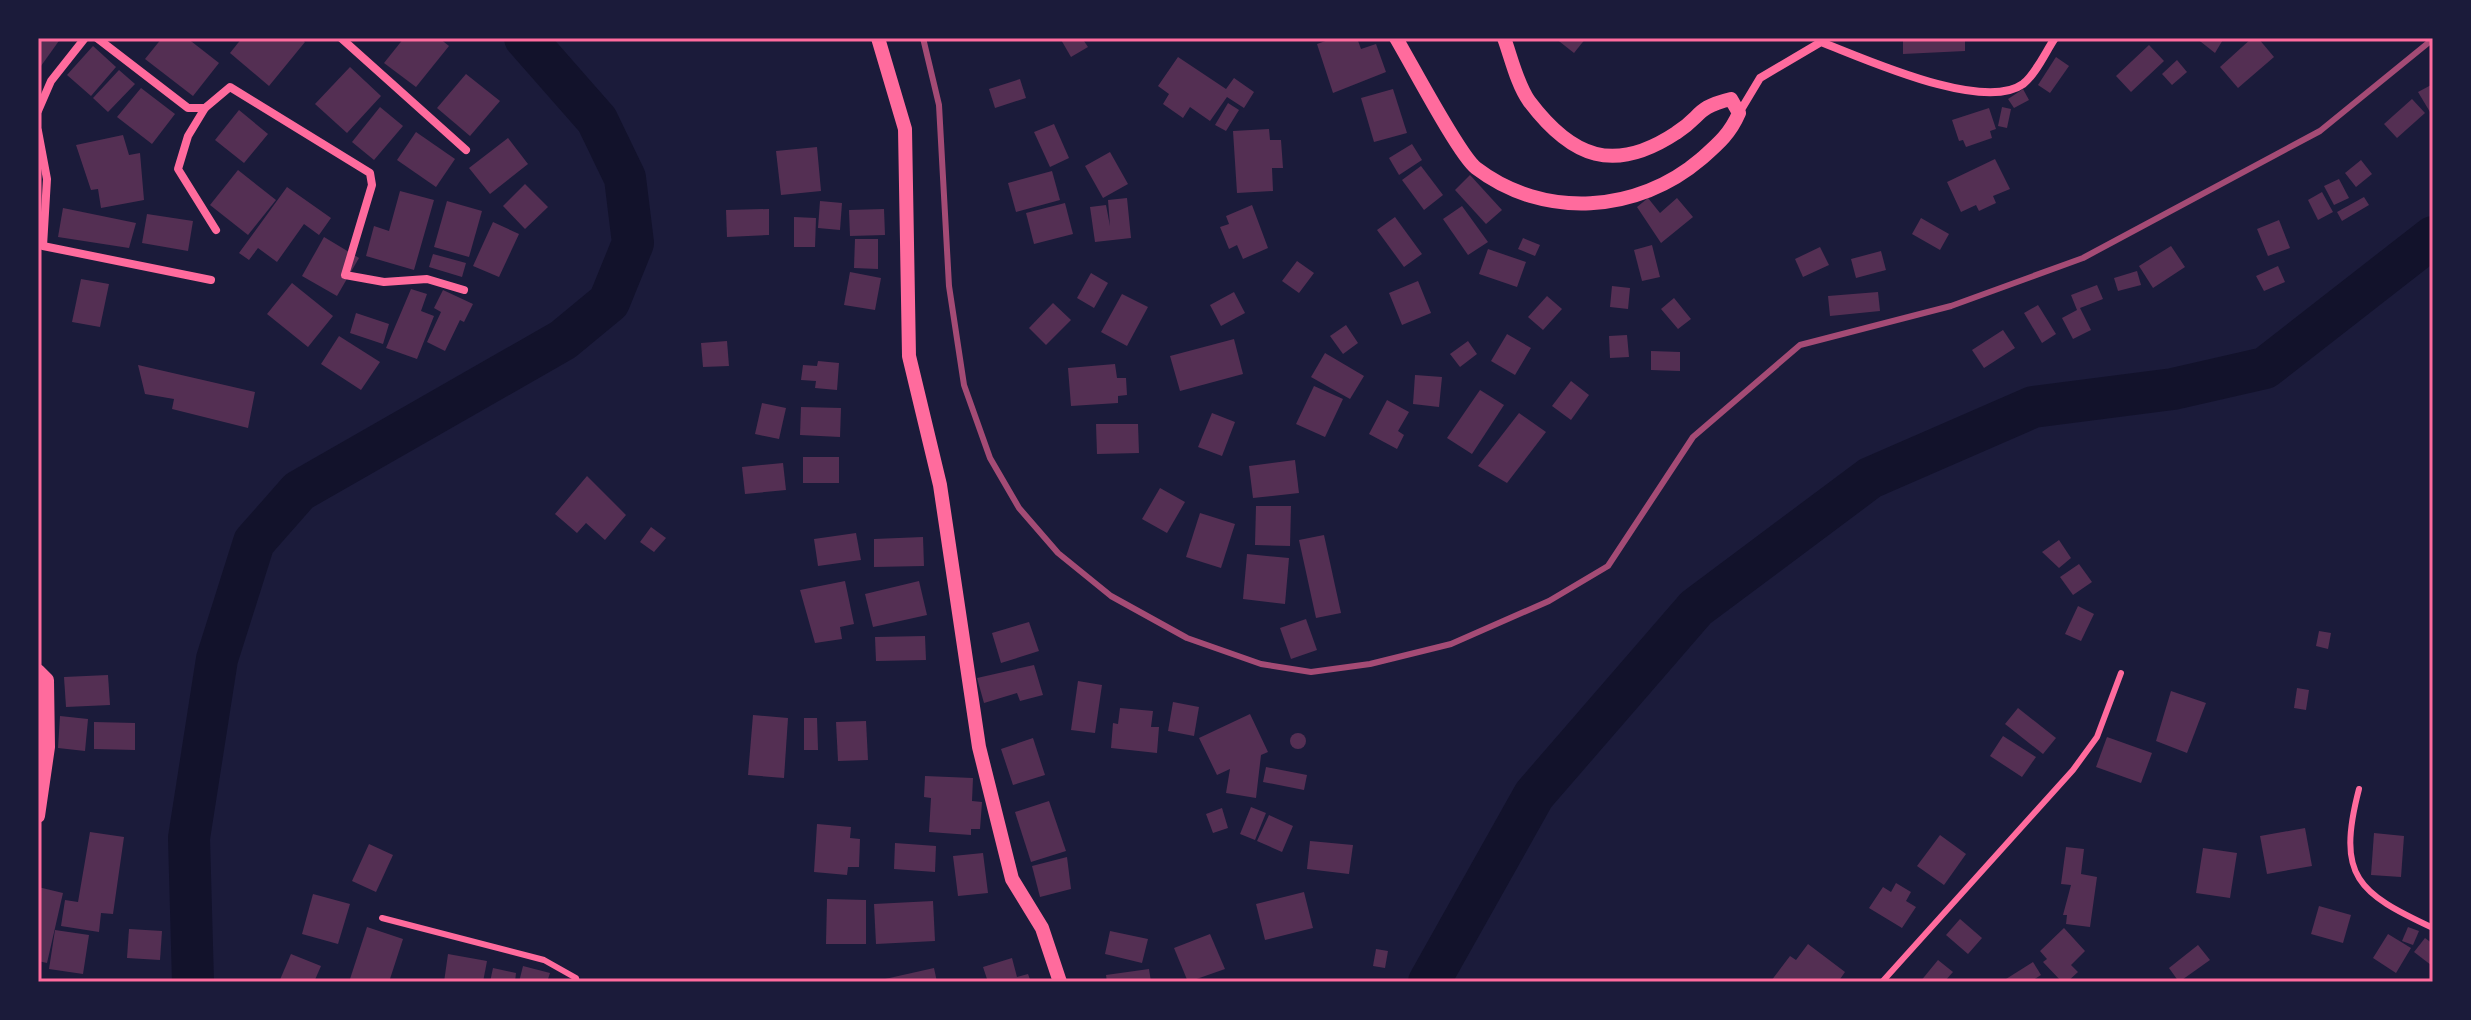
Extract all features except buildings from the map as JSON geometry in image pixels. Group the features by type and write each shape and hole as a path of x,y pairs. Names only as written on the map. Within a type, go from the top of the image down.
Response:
{"street":[{"path":"38,111 51,81 85,38"},
{"path":"97,38 188,108 205,108"},
{"path":"341,38 466,150"},
{"path":"878,38 905,129 909,356 940,485 979,747 1012,879 1042,928 1060,982"},
{"path":"1396,38 1474,166 1517,193 1573,205 1624,201 1675,181 1729,134 1760,78 1821,42 1932,85 2005,92 2024,83 2055,38"},
{"path":"1504,38 1528,100 1573,145 1591,155 1632,156 1677,132 1704,106 1731,99 1739,113"},
{"path":"216,230 178,169 188,136 205,108 230,87 370,173 372,185 345,275 384,282 427,279 464,290"},
{"path":"38,131 47,179 43,246 211,280"},
{"path":"38,671 47,680 48,734 38,816"}],"lane":[{"path":"1882,982 2073,770 2097,737 2121,673"},
{"path":"2359,789 2351,844 2355,877 2369,894 2388,907 2433,928"},
{"path":"382,918 544,960 576,978 577,982"}],"waterway":[{"path":"193,982 189,838 217,659 254,542 299,491 563,340 609,302 633,243 625,178 597,120 525,38"},
{"path":"1429,982 1534,795 1696,608 1870,478 2033,407 2173,389 2265,368 2433,237"}],"railway":[{"path":"923,38 939,105 949,286 964,385 990,458 1019,508 1058,553 1111,596 1187,638 1261,664 1311,672 1370,664 1451,644 1549,601 1608,566 1693,437 1800,345 1951,306 2083,258 2320,131 2433,39"}]}
